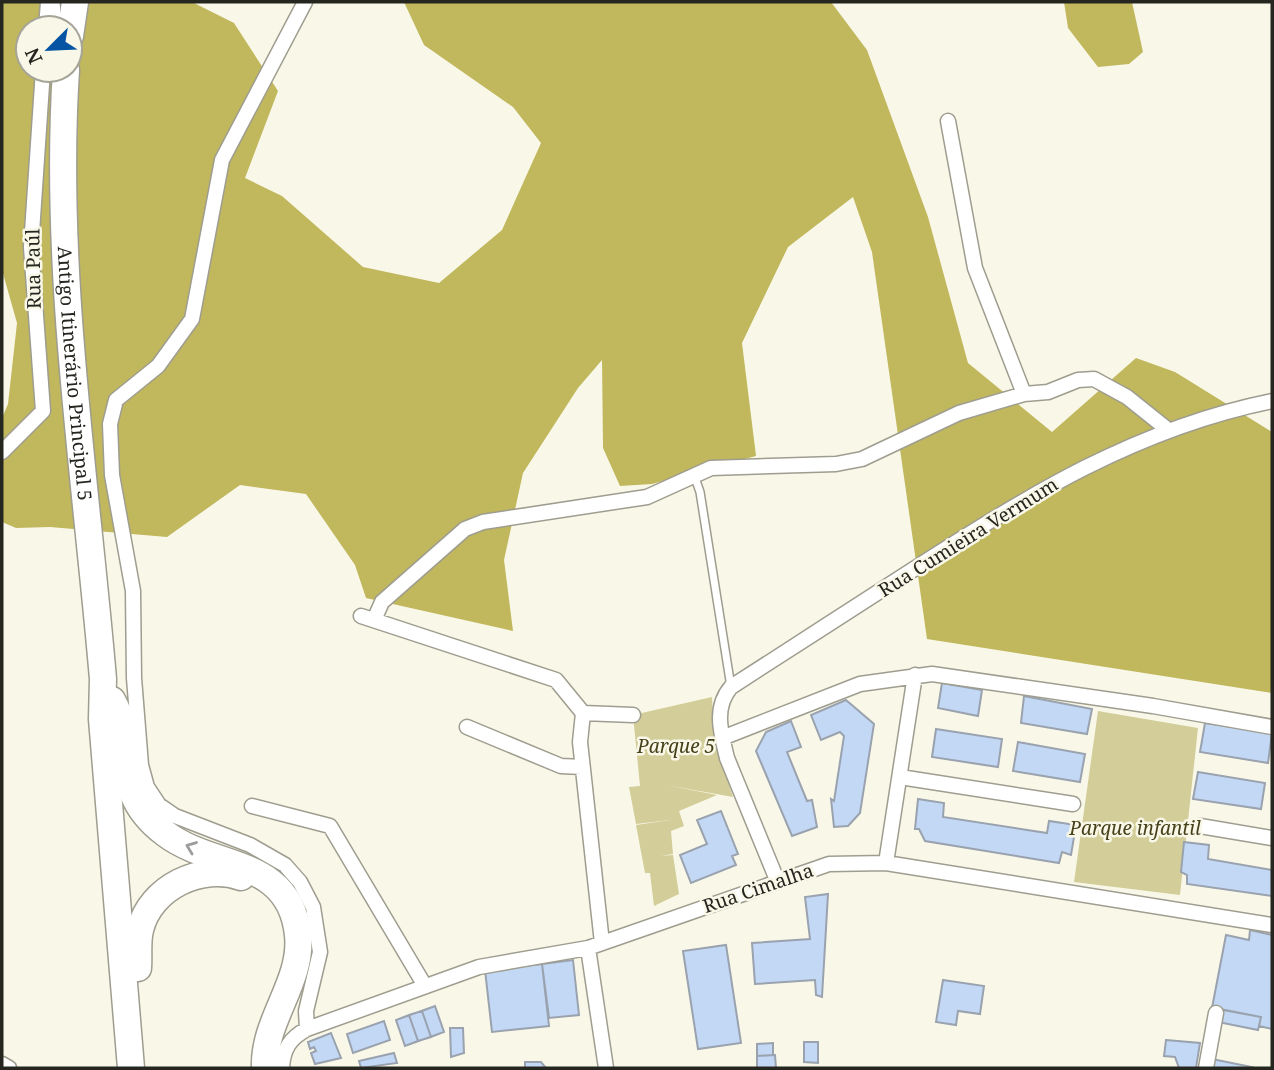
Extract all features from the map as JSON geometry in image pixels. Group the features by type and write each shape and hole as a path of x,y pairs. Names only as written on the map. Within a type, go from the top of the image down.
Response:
{"highway":[{"name":"Antigo Itinerário Principal 5","path":"65,84 63,141 70,308 147,1068"},
{"name":"Antigo Itinerário Principal 5","path":"107,688 102,719 131,1068"},
{"path":"107,688 119,711 126,773 146,816 182,844 266,877 281,890 295,917 299,949 295,970 267,1036 265,1068"},
{"path":"138,968 140,929 154,905 174,885 208,872 237,875 264,889 280,908 288,944 284,970 254,1044 252,1068"}],"street":[{"path":"305,2 222,160 192,319 158,366 116,400 110,424 112,475 133,591 135,690 141,765 147,787 159,804 175,816 250,845 285,865 300,882 313,907 320,952 306,1011 307,1029"},
{"name":"Rua Paúl","path":"2,452 43,411 31,247 42,84"},
{"path":"948,121 975,268 1024,394"},
{"path":"606,1068 580,742 583,713 556,680 367,618 465,529 483,522 647,497 711,468 836,464 862,459 960,413 1024,394 1048,392 1078,380 1094,379 1127,397 1167,429"},
{"name":"Rua Cumieira Vermum","path":"731,687 1022,499 1167,429 1227,410 1272,401"},
{"path":"722,738 860,684 932,674 1153,706 1272,727"},
{"path":"886,863 915,675"},
{"path":"731,687 719,708 722,738 727,758 777,880"},
{"path":"583,713 634,715"},
{"path":"467,727 561,766 582,767"},
{"path":"900,776 1073,804"},
{"path":"252,806 330,826 425,986"},
{"path":"1200,826 1272,838"},
{"name":"Rua Cimalha","path":"282,1068 283,1053 294,1036 307,1029 479,967 595,946 829,864 886,863 1272,925"},
{"path":"1206,1068 1216,1013"},
{"path":"2,1064 9,1068"}],"lane":[{"path":"694,475 700,492 731,687"}],"green space":[{"name":"Parque 5","path":"712,697 714,738 733,797 666,785 717,795 679,811 684,826 671,831 673,854 661,856 673,855 679,894 654,906 650,873 645,873 636,825 670,820 636,824 629,787 640,786 633,715"},
{"name":"Parque infantil","path":"1098,711 1198,728 1180,895 1074,882"}],"shaded area":[{"path":"2,2 192,2 234,23 278,91 245,178 282,196 363,267 439,283 502,230 541,143 513,107 424,45 404,2 831,2 867,50 928,217 968,363 1052,432 1136,358 1175,372 1272,432 1272,693 927,639 872,252 853,197 788,247 742,343 756,456 652,484 620,486 603,448 602,360 578,388 523,473 504,560 513,631 366,598 355,565 306,494 240,485 167,537 50,527 16,528 2,522 2,418 8,404 17,323 2,270"},
{"path":"1064,2 1132,2 1143,52 1129,64 1098,67 1068,28"}],"building":[{"path":"942,683 982,690 978,716 938,708"},
{"path":"1024,696 1092,709 1087,734 1021,723"},
{"path":"846,700 874,724 860,813 848,826 834,827 831,799 834,801 844,736 840,732 821,740 811,715"},
{"path":"791,721 801,747 787,752 807,801 812,800 817,827 792,836 756,751 766,732"},
{"path":"1205,723 1272,733 1268,763 1200,752"},
{"path":"936,729 1002,739 998,767 932,757"},
{"path":"1018,742 1085,754 1080,782 1013,771"},
{"path":"1198,772 1265,783 1261,809 1193,799"},
{"path":"918,799 944,803 943,817 1047,833 1049,821 1076,825 1071,855 1062,852 1059,863 925,841 919,829 915,829"},
{"path":"721,811 738,854 732,856 736,865 691,883 680,855 707,844 697,820"},
{"path":"1184,842 1209,845 1208,859 1272,870 1272,896 1187,884 1187,875 1181,872"},
{"path":"828,894 822,997 816,995 815,980 755,984 752,943 810,939 805,897"},
{"path":"1250,930 1272,935 1272,1029 1259,1026 1261,1017 1212,1008 1226,935 1249,940"},
{"path":"726,945 741,1043 698,1049 683,951"},
{"path":"573,960 579,1015 549,1018 542,964"},
{"path":"542,964 549,1026 492,1032 485,970"},
{"path":"943,980 984,986 980,1014 958,1011 956,1025 936,1022"},
{"path":"435,1006 444,1032 431,1037 422,1011"},
{"path":"435,1006 444,1032 405,1046 396,1020"},
{"path":"1220,1009 1261,1017 1258,1030 1218,1022"},
{"path":"422,1011 431,1037 418,1041 409,1015"},
{"path":"409,1015 418,1041 405,1046 396,1020"},
{"path":"384,1021 390,1040 353,1053 347,1034"},
{"path":"450,1028 463,1028 464,1053 451,1057"},
{"path":"331,1033 341,1058 315,1064 311,1053 316,1051 314,1047 310,1049 308,1042"},
{"path":"1166,1040 1200,1043 1196,1068 1179,1068 1175,1057 1164,1056"},
{"path":"804,1042 818,1042 818,1063 804,1062"},
{"path":"773,1043 773,1055 757,1056 757,1044"},
{"path":"394,1053 397,1063 361,1068 359,1061"},
{"path":"775,1055 776,1068 757,1068 757,1056"},
{"path":"1212,1059 1252,1067 1210,1068"},
{"path":"525,1062 541,1062 546,1068 525,1068"}]}
